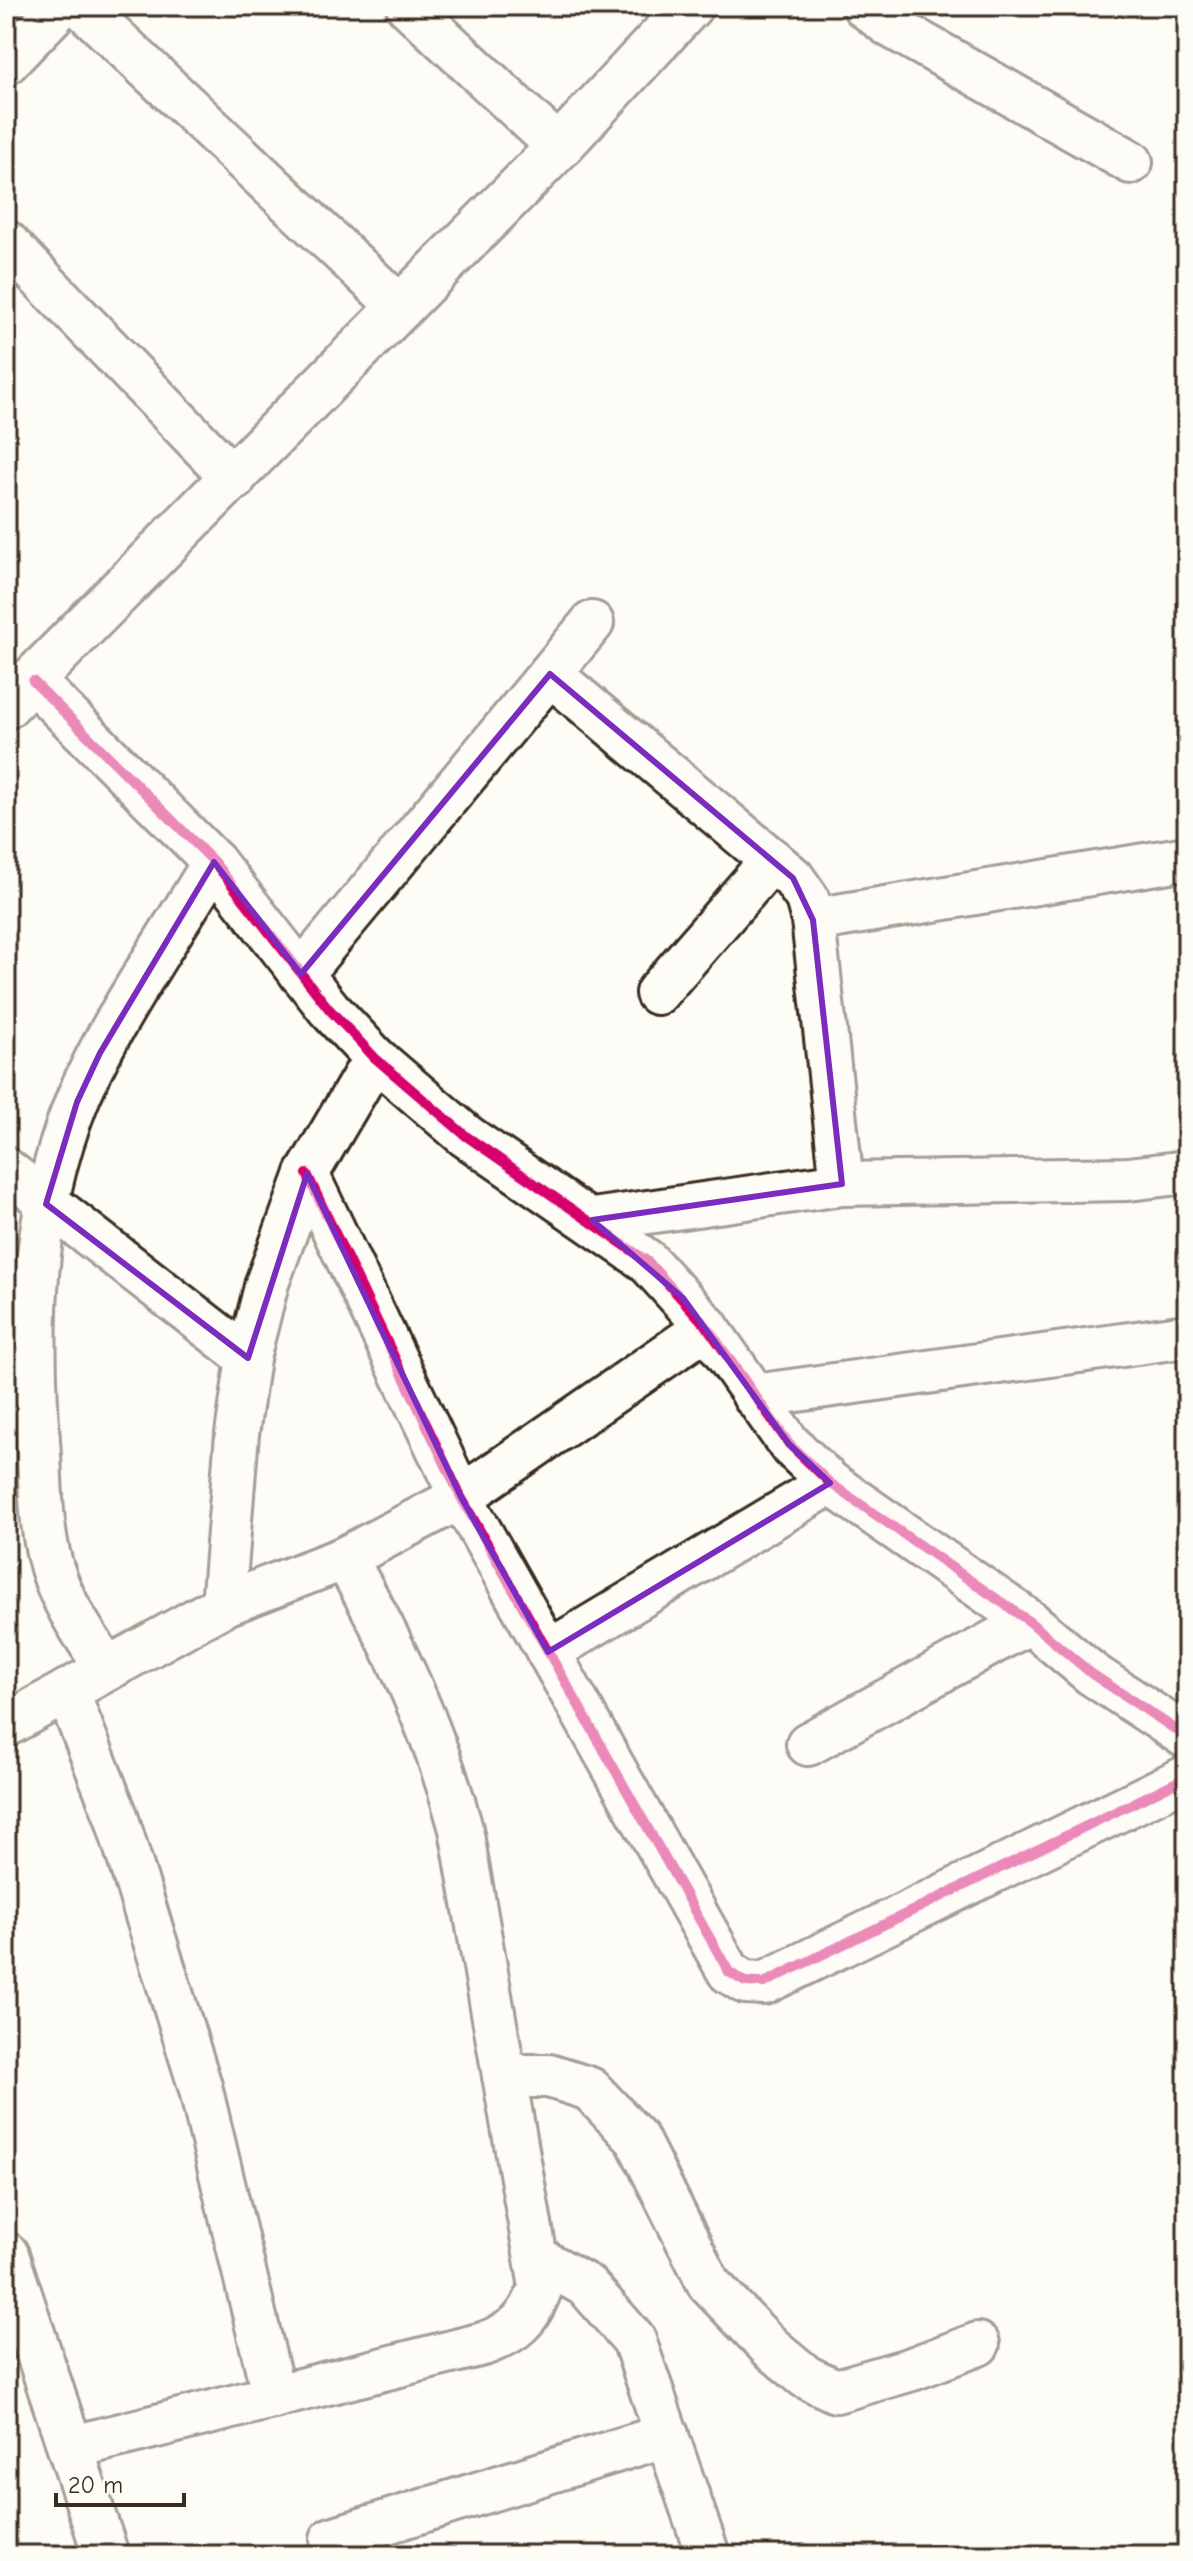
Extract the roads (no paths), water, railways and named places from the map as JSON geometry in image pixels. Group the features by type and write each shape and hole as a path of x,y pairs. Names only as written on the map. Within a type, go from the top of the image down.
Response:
{"street":[{"path":"6,63 61,6"},
{"path":"81,6 401,308"},
{"path":"408,6 559,147"},
{"path":"690,6 559,147 20,693 214,862 301,974 375,1058 466,1136 592,1220 647,1261 707,1327 789,1444 830,1483 1030,1622 1092,1674 1187,1737"},
{"path":"864,6 889,25 1131,162"},
{"path":"6,242 234,479"},
{"path":"301,974 592,623"},
{"path":"550,674 793,878 807,898 813,920 842,1184"},
{"path":"813,920 1187,858"},
{"path":"657,993 772,860"},
{"path":"107,1669 66,1605 46,1547 32,1349 38,1250 46,1204 77,1102 100,1053 214,862"},
{"path":"223,1605 237,1434 248,1358 267,1283 307,1174 375,1058"},
{"path":"6,1170 248,1358"},
{"path":"592,1220 842,1184 1128,1179 1187,1172"},
{"path":"307,1174 461,1497 729,1972 745,1982 764,1983 1187,1777"},
{"path":"6,1725 223,1605 345,1558 461,1497 707,1327"},
{"path":"754,1396 1187,1336"},
{"path":"548,1652 830,1483"},
{"path":"69,2448 511,2334 531,2314 541,2287 539,2259 461,1829 447,1779 406,1671 345,1558"},
{"path":"808,1744 1030,1622"},
{"path":"67,1691 116,1816 200,2086 274,2397"},
{"path":"504,2076 549,2076 590,2089 637,2139 709,2284 770,2347 806,2377 836,2391 912,2369 978,2344"},
{"path":"6,2255 106,2555"},
{"path":"539,2259 587,2286 634,2340 708,2555"},
{"path":"332,2539 667,2435"}]}
